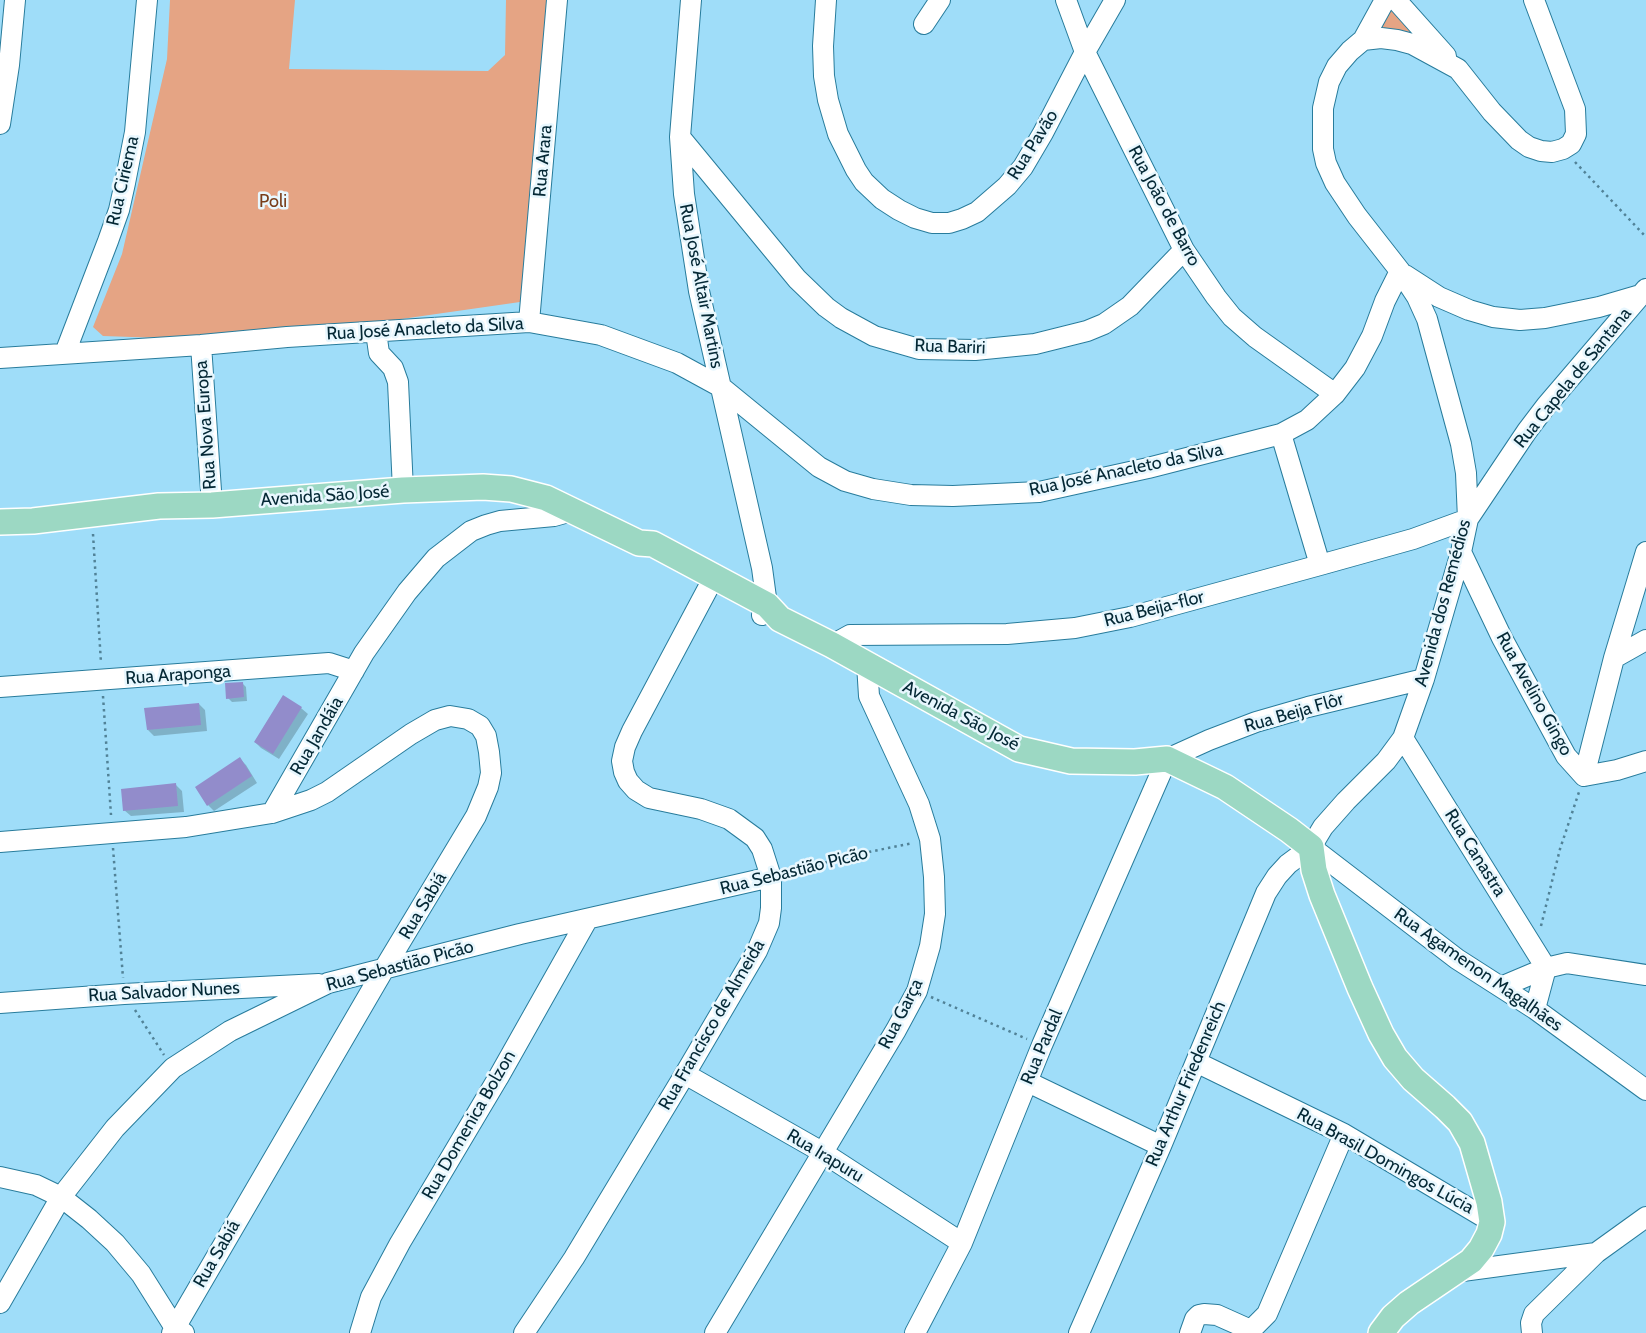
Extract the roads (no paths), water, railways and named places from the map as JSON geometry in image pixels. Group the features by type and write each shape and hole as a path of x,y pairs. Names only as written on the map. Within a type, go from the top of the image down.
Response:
{"main road":[{"name":"Avenida São José","path":"0,522 33,521 159,506 403,490 483,487 512,489 546,498 639,543 647,556 711,583 832,645 1019,749 1071,761 1135,762 1167,760 1225,787 1289,830 1311,848"},
{"path":"1311,848 1314,870 1322,895 1381,1034 1395,1058 1413,1079 1445,1106 1460,1122 1472,1143 1489,1202 1492,1222 1489,1234 1481,1249 1470,1261 1409,1302 1393,1317 1381,1333"}],"street":[{"path":"0,124 10,64 15,0"},
{"name":"Rua Arara","path":"529,322 558,0"},
{"name":"Rua José Altair Martins","path":"691,0 680,137 684,194 699,291 762,568 760,608"},
{"name":"Rua Pavão","path":"826,0 823,46 824,76 828,100 838,134 856,170 864,182 882,199 915,218 949,223 977,212 1007,186 1023,167 1115,0"},
{"path":"924,24 940,0"},
{"name":"Rua João de Barro","path":"1066,0 1085,52 1184,250 1232,317 1255,337 1334,394"},
{"path":"1364,40 1385,0"},
{"path":"1396,0 1458,69 1492,112 1519,140 1528,147 1552,152 1563,149 1571,144 1576,134 1575,109 1534,0"},
{"name":"Rua Ciriema","path":"65,353 119,210 135,132 144,2"},
{"path":"1364,40 1381,38 1412,44 1458,69"},
{"name":"Avenida dos Remédios","path":"1311,848 1323,827 1386,761 1403,738 1424,679 1461,552 1468,519 1464,459 1427,319 1417,297 1400,271 1357,216 1335,183 1326,163 1323,149 1322,108 1329,82 1337,66 1350,51 1364,40"},
{"name":"Rua Bariri","path":"680,137 797,280 826,306 840,318 874,336 919,349 976,350 1035,344 1095,327 1117,316 1130,306 1184,250"},
{"path":"1400,271 1439,297 1469,310 1493,317 1520,320 1545,318 1599,307 1643,292"},
{"name":"Rua José Anacleto da Silva","path":"0,358 529,322 601,335 677,363 721,387 819,467 846,481 873,489 911,495 953,496 1039,492 1148,468 1281,434 1308,420 1334,394 1354,368 1372,336 1385,301 1400,271"},
{"name":"Rua Capela de Santana","path":"1468,519 1546,406 1643,292"},
{"path":"376,332 379,353 393,368 398,382 403,490"},
{"name":"Rua Nova Europa","path":"201,345 212,504"},
{"path":"1281,434 1320,565"},
{"path":"1464,459 1482,468 1503,467"},
{"name":"Rua Jandáia","path":"272,813 364,653 407,592 436,558 471,531 486,525 500,521 554,516 572,511"},
{"name":"Rua Beija-flor","path":"832,645 850,635 1007,634 1075,628 1130,617 1414,539 1468,519"},
{"name":"Rua Avelino Gingo","path":"1461,552 1502,638 1550,728 1566,756 1584,776"},
{"path":"1646,552 1614,658 1584,776 1617,770 1646,761"},
{"name":"Rua Francisco de Almeida","path":"525,1333 574,1258 685,1074 757,951 769,924 771,877 762,849 754,838 729,819 701,809 648,798 636,790 628,781 622,761 625,747 711,583"},
{"path":"1614,658 1646,640"},
{"name":"Rua Araponga","path":"0,687 329,663 354,671"},
{"name":"Rua Garça","path":"715,1333 896,1030 917,991 930,946 935,914 930,839 919,804 869,696 867,664"},
{"name":"Rua Beija Flôr","path":"1167,760 1209,740 1256,722 1308,707 1424,679"},
{"name":"Rua Sabiá","path":"177,1331 384,969 476,816 488,787 490,772 489,752 484,731 474,722 459,717 450,716 436,720 411,734 327,792 311,800 272,813"},
{"name":"Rua Canastra","path":"1403,738 1546,968"},
{"name":"Rua Pardal","path":"915,1333 962,1242 1042,1045 1167,760"},
{"path":"0,842 186,827 272,813"},
{"name":"Rua Agamenon Magalhães","path":"1311,848 1457,959 1535,1009 1646,1090"},
{"name":"Rua Arthur Friedenreich","path":"1079,1333 1196,1062 1266,893 1277,876 1288,864 1311,848"},
{"name":"Rua Sebastião Picão","path":"0,1303 61,1197 115,1128 173,1068 230,1031 328,983 520,934 771,877"},
{"name":"Rua Domenica Bolzon","path":"360,1333 370,1297 498,1078 587,920"},
{"path":"1501,987 1546,968 1568,963 1646,975"},
{"path":"1535,1009 1546,968"},
{"name":"Rua Salvador Nunes","path":"0,1003 328,983"},
{"path":"259,987 264,1013"},
{"name":"Rua Brasil Domingos Lúcia","path":"1196,1062 1344,1134 1492,1222"},
{"name":"Rua Irapuru","path":"685,1074 822,1152 962,1242"},
{"path":"1028,1082 1160,1146"},
{"path":"1190,1333 1195,1319 1199,1315 1217,1315 1246,1328 1253,1328 1267,1314 1344,1134"},
{"path":"0,1177 36,1185 61,1197 89,1219 115,1243 141,1274 177,1331"},
{"path":"1532,1333 1531,1322 1534,1314 1596,1253 1646,1217"},
{"path":"1455,1272 1596,1253"},
{"name":"Rua Francisco de Almeida","path":"535,1333 538,1313"},
{"path":"525,1333 535,1333"}],"park label":[{"name":"Poli","path":"273,202"}]}
